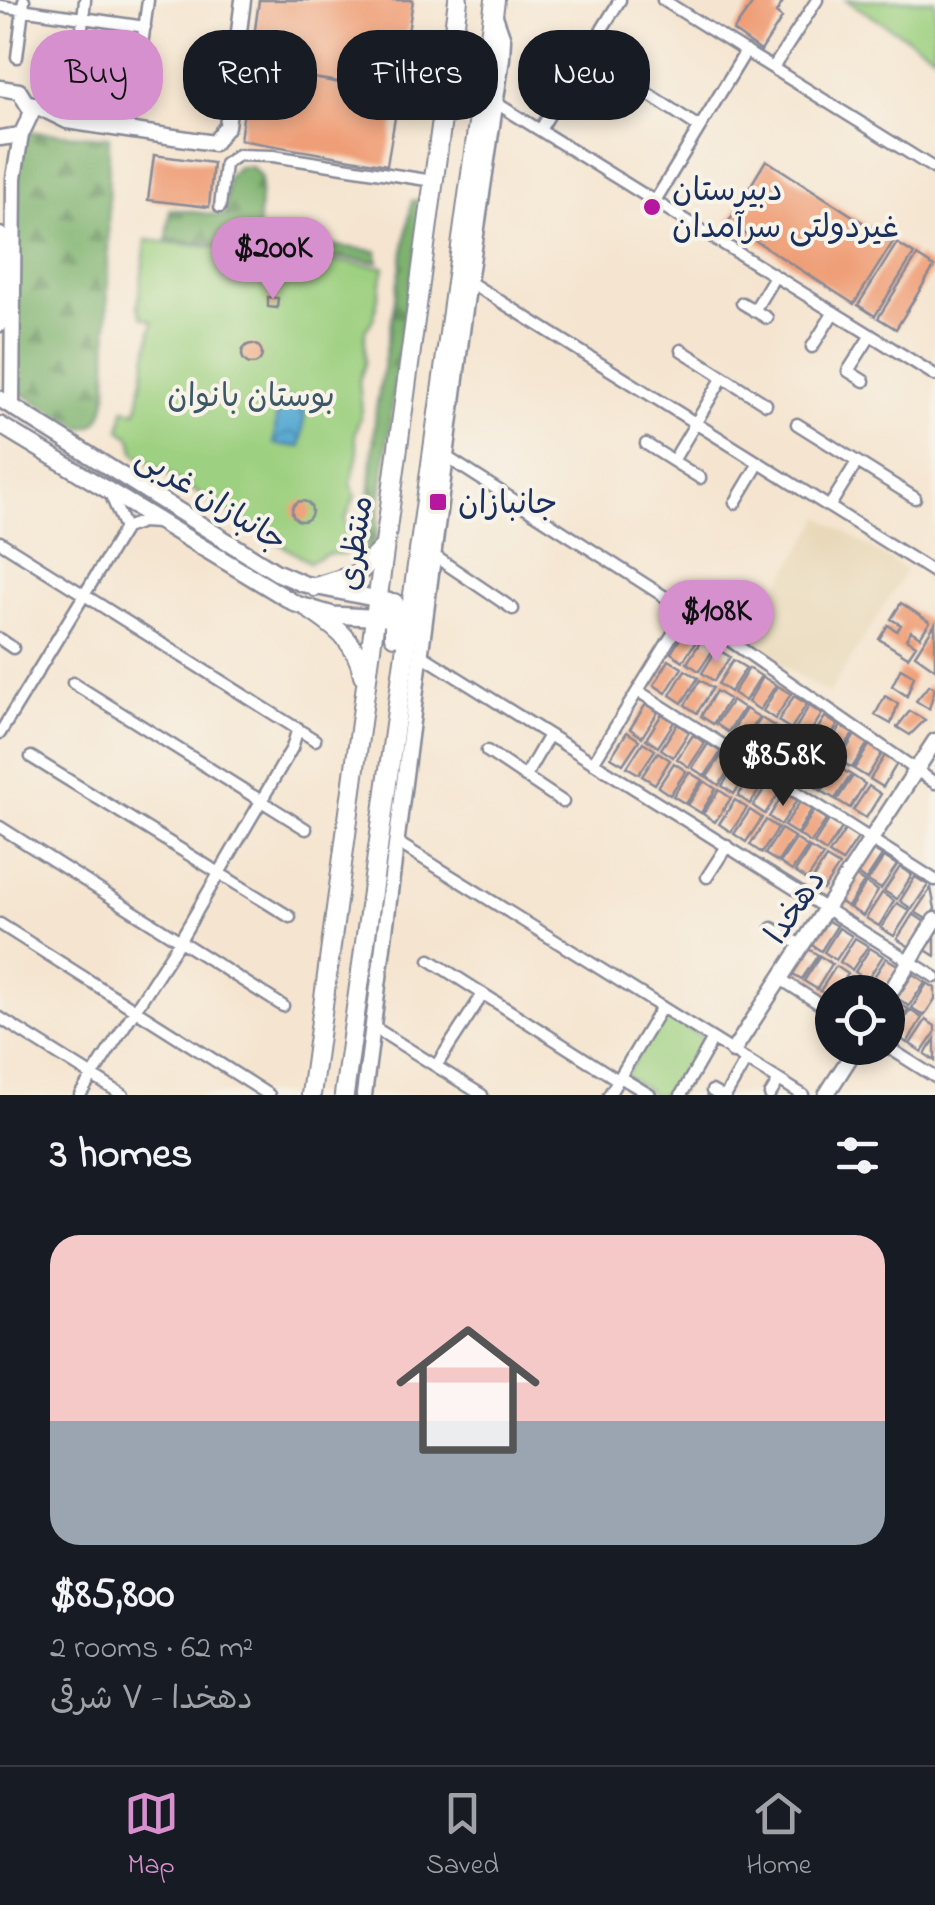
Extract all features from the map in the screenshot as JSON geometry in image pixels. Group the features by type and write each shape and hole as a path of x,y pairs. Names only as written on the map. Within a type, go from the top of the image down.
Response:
{"main road":[{"name":"منتظری","path":"344,1095 391,807 388,750 394,604 384,547 458,0"},
{"name":"منتظری","path":"311,1095 374,618 394,604 414,578 494,6"},
{"name":"جانبازان غربی","path":"6,402 276,572 310,585 394,604"},
{"name":"جانبازان غربی","path":"0,425 309,609 374,618"},
{"path":"310,585 357,574 384,547"},
{"path":"388,750 382,719 394,604 401,585 414,578"},
{"path":"310,585 338,602 338,612 333,615"},
{"path":"309,609 355,648 365,688"},
{"path":"368,666 381,662 390,668"}],"street":[{"path":"82,30 85,0"},
{"path":"144,30 148,0"},
{"path":"0,138 67,121 201,142 222,138 227,126 242,0"},
{"path":"601,30 620,0"},
{"path":"664,0 935,168"},
{"path":"773,68 818,0"},
{"path":"16,57 23,5"},
{"path":"0,6 23,5 144,27"},
{"name":"منتظری","path":"494,6 503,39 498,85"},
{"path":"654,201 746,51"},
{"path":"0,88 19,90 30,103 14,178 6,402"},
{"path":"650,96 699,127"},
{"path":"498,104 935,375"},
{"name":"منتظری","path":"364,1095 396,841 391,807 420,654 468,281 493,120"},
{"path":"540,130 546,120"},
{"path":"220,207 225,164 238,155 273,156 434,181"},
{"path":"0,235 0,324"},
{"path":"754,310 775,276"},
{"path":"468,281 935,573"},
{"path":"742,303 767,318"},
{"path":"812,347 834,312"},
{"path":"864,381 848,370 872,335"},
{"path":"680,350 766,404"},
{"path":"672,460 723,377"},
{"path":"797,424 914,498"},
{"path":"646,444 700,478"},
{"path":"445,456 925,766 935,783"},
{"path":"829,507 857,462"},
{"path":"735,503 759,463"},
{"path":"101,487 119,506 125,528"},
{"path":"0,732 125,528 142,522 162,524"},
{"path":"0,542 315,740"},
{"path":"433,555 514,609"},
{"path":"593,763 688,611"},
{"path":"0,640 13,648"},
{"path":"420,654 935,977"},
{"path":"73,683 306,829"},
{"path":"638,691 935,880"},
{"path":"80,1095 220,874 292,748 298,728"},
{"path":"525,776 549,735"},
{"name":"دهخدا","path":"740,1056 779,978 925,766 935,742"},
{"path":"486,752 564,802"},
{"path":"31,757 290,917"},
{"path":"0,827 283,1006"},
{"path":"396,841 803,1095"},
{"path":"707,877 727,846"},
{"path":"900,975 935,920"},
{"path":"0,924 269,1095"},
{"path":"772,928 801,945"},
{"path":"430,960 650,1095"},
{"path":"779,978 815,1001"},
{"path":"436,1066 483,994"},
{"path":"608,1095 662,1007"},
{"path":"0,1018 123,1095"},
{"path":"372,1026 482,1095"},
{"path":"681,1095 713,1039"},
{"path":"719,1094 740,1056"},
{"path":"905,1058 935,1076"},
{"path":"826,1095 845,1065"},
{"path":"770,1095 779,1080"}],"shaded area":[{"path":"821,517 906,570 829,694 744,641"}],"green space":[{"path":"846,0 935,0 935,55"},
{"path":"33,132 109,137 107,394 101,417 89,427 82,428 16,390 18,153 24,137"},
{"path":"238,167 252,167 261,178 258,236 377,251 378,262 167,240 170,209 225,216 228,177"},
{"path":"420,200 425,207 402,331 375,543 365,553 376,409 412,201"},
{"name":"بوستان بانوان","path":"146,240 384,267 374,318 365,331 365,364 359,381 362,411 355,434 358,453 351,483 355,496 345,520 349,543 346,554 328,554 309,562 135,454 131,438 120,430 124,409 137,411 153,321 142,317 138,307"},
{"path":"663,1013 708,1041 676,1095 655,1095 625,1076"}],"water":[{"path":"278,398 306,401 301,447 274,444"}],"building":[{"path":"259,0 413,0 408,30 337,30 337,82 317,79 317,30 255,30"},
{"path":"755,0 784,0 776,13 782,18 761,51 733,31"},
{"path":"317,79 337,82 337,120 395,120 387,165 240,140 243,120 317,120"},
{"path":"154,155 213,163 209,207 148,200"},
{"path":"766,160 893,242 854,304 728,223"},
{"path":"897,243 914,254 875,316 858,305"},
{"path":"917,256 934,267 896,329 878,318"},
{"path":"268,297 278,298 277,308 268,307"},
{"path":"252,344 262,354 252,364 242,354"},
{"path":"302,501 312,511 302,521 292,511"},
{"path":"901,603 930,622 920,637 911,631 906,639 916,645 908,657 879,639 888,625 897,631 901,625 891,619"},
{"path":"935,624 935,669 915,655"},
{"path":"686,629 699,637 683,661 671,653"},
{"path":"702,639 715,647 699,671 687,663"},
{"path":"717,649 730,657 714,681 702,673"},
{"path":"669,660 682,668 666,693 654,685"},
{"path":"733,660 746,668 730,692 718,684"},
{"path":"749,668 761,676 745,701 733,693"},
{"path":"901,668 914,676 907,696 892,686"},
{"path":"685,670 698,678 682,703 670,695"},
{"path":"763,677 776,685 760,710 748,702"},
{"path":"700,680 713,688 697,713 685,705"},
{"path":"929,685 935,688 929,709 916,701"},
{"path":"778,686 791,694 775,719 763,711"},
{"path":"716,691 729,699 713,724 701,716"},
{"path":"794,696 807,704 791,729 778,721"},
{"path":"885,696 898,704 891,724 875,715"},
{"path":"732,700 744,708 728,732 716,724"},
{"path":"646,704 658,712 642,737 630,729"},
{"path":"809,706 822,714 806,739 794,731"},
{"path":"746,709 759,717 743,741 731,733"},
{"path":"910,711 925,720 910,735 897,727"},
{"path":"662,714 674,722 658,747 646,739"},
{"path":"825,717 838,725 822,749 810,741"},
{"path":"761,718 774,726 758,750 745,742"},
{"path":"677,724 689,732 673,757 661,749"},
{"path":"841,726 853,734 837,758 825,750"},
{"path":"777,728 790,736 774,760 761,752"},
{"path":"627,732 639,740 623,764 611,757"},
{"path":"693,735 705,743 689,767 677,759"},
{"path":"855,735 868,743 852,768 839,760"},
{"path":"792,738 805,746 789,770 777,762"},
{"path":"643,742 655,750 639,774 627,767"},
{"path":"708,744 721,752 705,776 692,768"},
{"path":"870,744 883,752 867,777 854,769"},
{"path":"808,749 821,757 805,781 793,773"},
{"path":"658,752 670,760 655,784 642,776"},
{"path":"723,753 735,761 719,785 707,777"},
{"path":"886,754 898,762 883,787 870,779"},
{"path":"824,758 836,766 820,790 808,782"},
{"path":"737,762 750,770 734,794 722,786"},
{"path":"674,763 686,771 670,795 658,787"},
{"path":"838,767 851,775 835,799 822,791"},
{"path":"689,772 702,780 686,804 673,796"},
{"path":"753,772 766,780 750,804 738,796"},
{"path":"853,776 865,784 850,808 837,800"},
{"path":"704,781 716,789 701,813 688,805"},
{"path":"769,782 781,790 765,814 753,806"},
{"path":"869,786 881,794 866,818 853,810"},
{"path":"719,790 731,798 715,822 703,814"},
{"path":"784,793 797,800 781,825 769,817"},
{"path":"735,800 747,808 731,832 719,824"},
{"path":"800,802 812,809 797,834 784,826"},
{"path":"750,810 762,818 746,842 734,834"},
{"path":"814,811 827,819 811,843 799,835"},
{"path":"766,820 778,828 762,853 750,845"},
{"path":"829,820 842,828 826,852 814,844"},
{"path":"781,829 794,837 778,862 765,854"},
{"path":"845,830 858,838 842,862 829,854"},
{"path":"796,839 808,847 792,871 780,863"},
{"path":"810,848 823,856 807,880 795,872"},
{"path":"869,848 882,856 866,880 854,872"},
{"path":"884,857 897,865 881,889 868,881"},
{"path":"826,858 839,866 823,890 811,882"},
{"path":"900,867 912,875 897,899 884,891"},
{"path":"851,874 864,882 848,907 835,899"},
{"path":"915,877 928,885 912,909 900,901"},
{"path":"866,883 878,891 863,916 850,908"},
{"path":"931,888 935,909 928,920 915,912"},
{"path":"882,893 894,901 879,926 866,918"},
{"path":"897,903 910,911 894,936 881,928"},
{"path":"913,914 925,922 910,947 897,939"},
{"path":"824,919 837,926 821,951 809,943"},
{"path":"839,928 852,936 836,960 824,952"},
{"path":"935,932 935,956 924,949"},
{"path":"855,938 868,946 852,970 840,962"},
{"path":"805,947 818,955 802,979 789,972"},
{"path":"870,948 883,956 870,975 855,972"},
{"path":"820,956 832,964 825,975 815,975 815,988 804,981"},
{"path":"886,958 899,966 893,975 875,975"},
{"path":"836,966 848,974 847,975 830,975"},
{"path":"913,974 925,982 909,1006 905,1003 905,986"},
{"path":"927,983 935,988 935,999 924,1016 912,1008"},
{"path":"910,1010 922,1018 907,1043 905,1042 905,1018"},
{"path":"926,1020 935,1026 935,1033 922,1052 910,1044"},
{"path":"935,1039 935,1061 925,1054"}],"place":[{"name":"دبیرستان غیردولتی سرآمدان","path":"652,207"},
{"name":"جانبازان","path":"438,502"}]}
